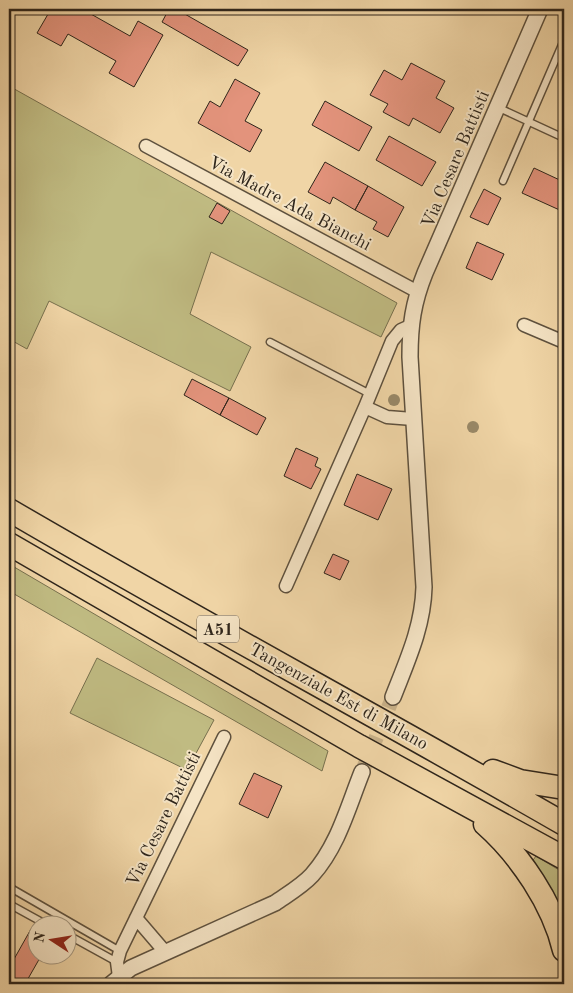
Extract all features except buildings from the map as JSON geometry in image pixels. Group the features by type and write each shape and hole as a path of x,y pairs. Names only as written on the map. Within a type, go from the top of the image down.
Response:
{"highway":[{"name":"Tangenziale Est di Milano","path":"9,510 73,548 429,746 564,824"},
{"name":"Tangenziale Est di Milano","path":"9,544 359,746 564,858"},
{"path":"359,746 479,818 503,840 545,901 556,922 564,950"},
{"path":"429,746 520,781 564,788"}],"street":[{"name":"Via Cesare Battisti","path":"393,697 414,644 423,604 424,587 413,419 410,326 418,292 540,9"},
{"name":"Via Madre Ada Bianchi","path":"146,146 418,292"},
{"path":"524,325 564,342"},
{"path":"286,586 392,341 401,330 410,326"},
{"path":"365,407 387,417 413,419"},
{"name":"Via Cesare Battisti","path":"115,981 119,956 224,737"},
{"name":"Via Cesare Battisti","path":"115,981 131,968 275,903 311,876 325,860 335,840 362,772"},
{"path":"136,918 166,953"}],"lane":[{"path":"560,9 564,11"},
{"path":"503,181 564,40"},
{"path":"497,107 564,138"},
{"path":"270,342 370,394"},
{"path":"9,886 119,956"},
{"path":"9,904 31,916"},
{"path":"78,939 119,956"}],"shaded area":[{"path":"9,86 397,303 381,337 211,252 190,314 251,347 230,391 49,301 27,349 9,339"},
{"path":"9,564 328,751 322,771 9,591"},
{"path":"97,658 214,720 187,770 70,713"},
{"path":"536,856 564,873 564,925 531,863"}],"tunnel":[{"path":"362,772 393,697"}]}
